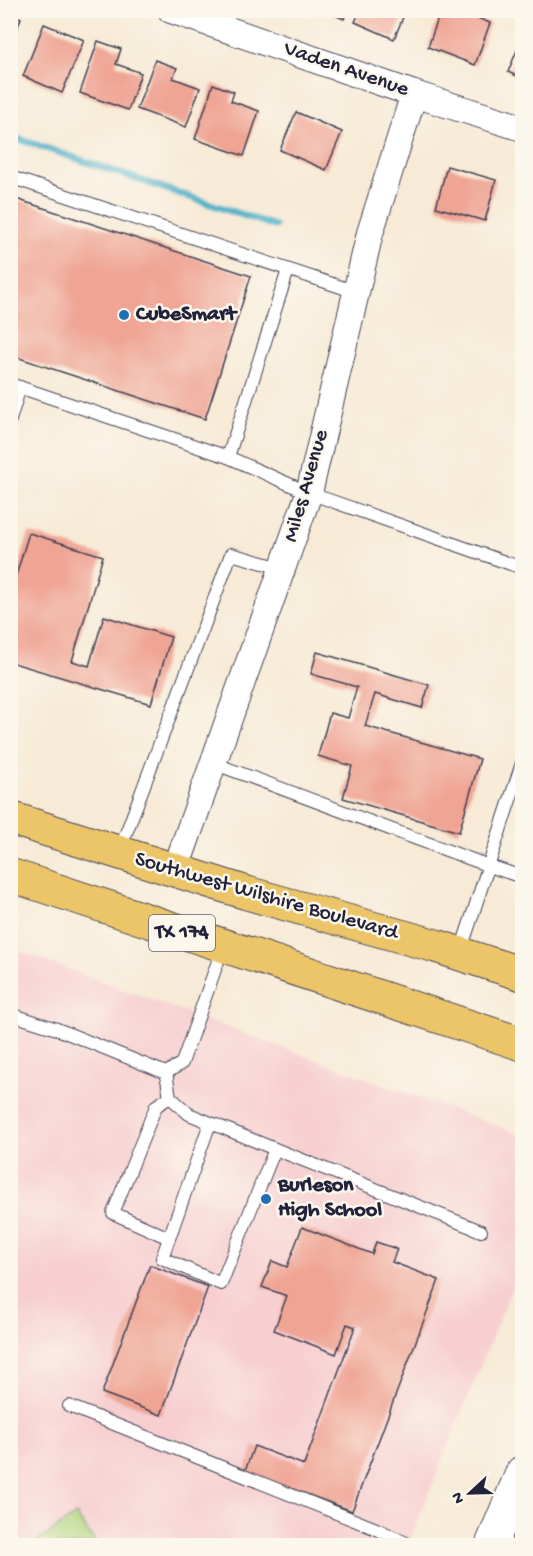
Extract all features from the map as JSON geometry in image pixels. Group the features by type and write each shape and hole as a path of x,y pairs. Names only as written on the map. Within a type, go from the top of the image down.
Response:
{"main road":[{"name":"Southwest Wilshire Boulevard","path":"10,818 295,908 460,954 522,974"},
{"name":"TX 174","path":"10,875 522,1044"}],"street":[{"name":"Vaden Avenue","path":"171,10 414,94 522,128"},
{"name":"Miles Avenue","path":"175,871 309,493 369,233 414,94"},
{"path":"491,1545 522,1472"}],"lane":[{"path":"10,177 356,292"},
{"path":"228,457 288,270"},
{"path":"10,420 15,386 228,457 309,493 522,568"},
{"path":"118,853 231,554 281,568"},
{"path":"213,763 522,877"},
{"path":"460,954 522,763"},
{"path":"166,1073 182,1063 223,946"},
{"path":"10,1014 57,1029 166,1073"},
{"path":"166,1073 171,1097 189,1114 481,1231"},
{"path":"169,1239 113,1213 156,1106 171,1097"},
{"path":"210,1123 162,1258 221,1284 275,1149"},
{"path":"69,1406 412,1545"}],"shaded area":[{"name":"Burleson High School","path":"10,948 522,1135 522,1263 408,1545 11,1545"}],"green space":[{"path":"76,1515 97,1545 32,1545"}],"building":[{"path":"323,10 347,10 344,19"},
{"path":"360,10 406,10 394,39 355,22"},
{"path":"441,10 457,10 490,23 475,65 428,47"},
{"path":"10,14 21,18 11,47 10,47"},
{"path":"44,24 84,40 62,93 23,76"},
{"path":"522,38 522,78 508,72"},
{"path":"98,41 121,49 116,64 141,73 128,110 80,93"},
{"path":"155,60 177,68 173,78 200,88 186,127 137,109"},
{"path":"213,84 234,92 231,101 259,111 244,156 195,139"},
{"path":"296,112 342,132 326,170 280,150"},
{"path":"447,166 496,180 485,221 436,207"},
{"name":"CubeSmart","path":"10,197 251,276 205,419 10,355"},
{"path":"29,533 103,556 72,661 89,666 104,616 171,637 151,704 10,662 10,595"},
{"path":"317,652 429,685 422,708 375,694 365,726 480,759 459,832 343,798 352,766 318,756 330,713 348,718 357,687 311,674"},
{"path":"302,1227 372,1254 376,1242 397,1249 392,1262 439,1280 352,1511 245,1471 254,1446 304,1465 355,1327 347,1324 336,1354 274,1330 287,1296 262,1287 272,1261 287,1267"},
{"path":"150,1265 208,1287 161,1415 102,1393"}],"waterway":[{"path":"10,136 275,226"}],"place":[{"name":"CubeSmart","path":"124,315"},
{"name":"Burleson High School","path":"266,1199"}]}
